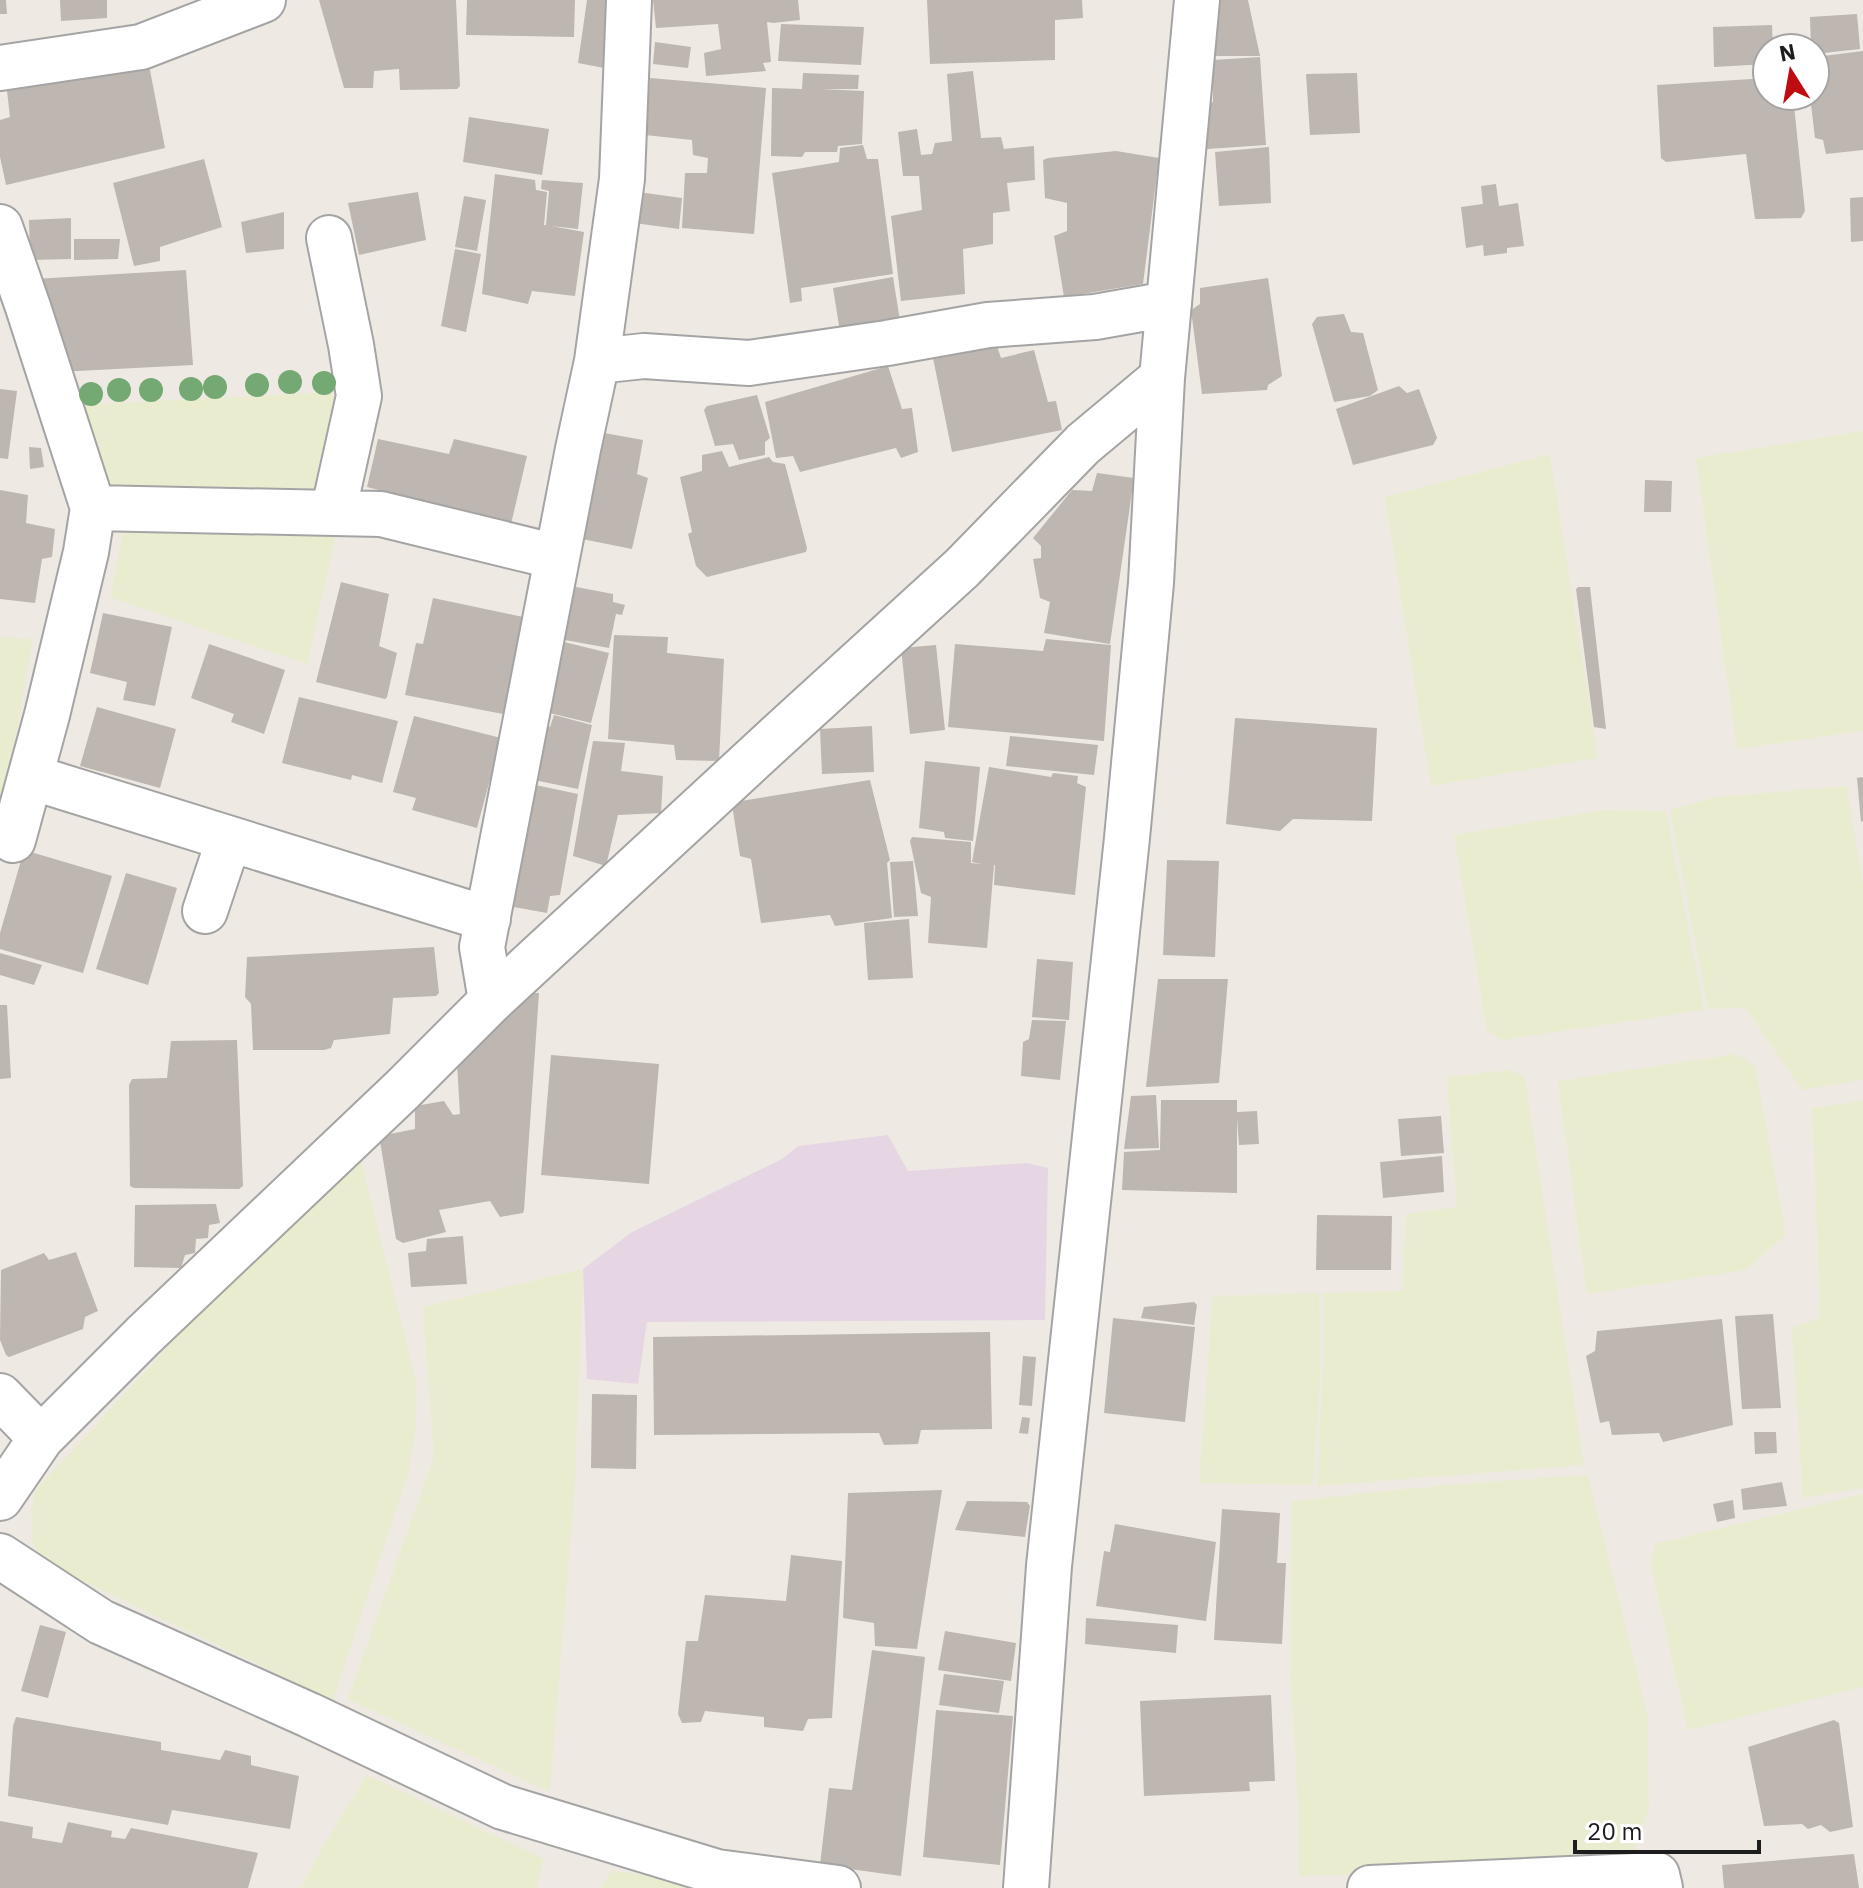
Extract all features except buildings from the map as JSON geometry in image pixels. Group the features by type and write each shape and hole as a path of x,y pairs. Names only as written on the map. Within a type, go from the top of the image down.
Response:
{"street":[{"path":"0,68 141,47 263,0"},
{"path":"491,1001 482,947 597,361 622,179 629,0"},
{"path":"1026,1888 1049,1566 1127,838 1151,583 1162,378 1197,0"},
{"path":"0,227 93,508 86,552 47,715 13,840"},
{"path":"329,238 359,396 333,513"},
{"path":"597,361 644,356 749,363 988,325 1095,317 1169,304"},
{"path":"0,1498 41,1438 144,1335 402,1090 491,1001 962,568 1083,444 1162,378"},
{"path":"93,508 381,514 557,557"},
{"path":"31,777 488,919"},
{"path":"205,911 229,839"},
{"path":"0,1396 41,1438"},
{"path":"0,1556 101,1622 309,1715 503,1807 717,1872 838,1888"},
{"path":"1370,1888 1657,1875 1660,1888"}],"shaded area":[{"path":"888,1135 908,1171 1027,1163 1048,1168 1045,1320 647,1322 638,1384 587,1379 583,1269 632,1232 782,1159 798,1146"}],"green space":[{"path":"331,392 339,411 314,496 113,489 93,468 75,405"},
{"path":"1863,431 1863,731 1737,749 1696,458"},
{"path":"1550,454 1598,758 1431,786 1385,497"},
{"path":"125,524 337,531 307,664 110,597"},
{"path":"0,637 33,639 0,823"},
{"path":"1847,786 1863,886 1863,1080 1802,1090 1746,1008 1708,1009 1670,810 1716,797"},
{"path":"1603,810 1666,811 1704,1010 1503,1040 1487,1030 1454,835"},
{"path":"1736,1054 1755,1066 1786,1235 1746,1270 1587,1294 1558,1081"},
{"path":"1511,1070 1525,1078 1584,1465 1317,1486 1324,1352 1323,1293 1403,1291 1406,1214 1457,1207 1447,1077"},
{"path":"1863,1101 1863,1488 1803,1498 1792,1328 1821,1318 1812,1108"},
{"path":"361,1161 416,1381 416,1425 409,1471 333,1700 52,1566 38,1554 32,1538 31,1512 35,1491 189,1324 273,1240"},
{"path":"583,1269 575,1487 550,1792 348,1699 434,1457 423,1307"},
{"path":"1319,1293 1320,1380 1313,1485 1199,1483 1213,1296"},
{"path":"1588,1475 1648,1716 1649,1808 1633,1856 1581,1869 1299,1876 1291,1678 1292,1501 1446,1485"},
{"path":"1863,1494 1863,1687 1688,1730 1651,1565 1655,1544"},
{"path":"367,1775 544,1859 537,1888 301,1888"},
{"path":"612,1870 671,1880 697,1888 602,1888"}]}
